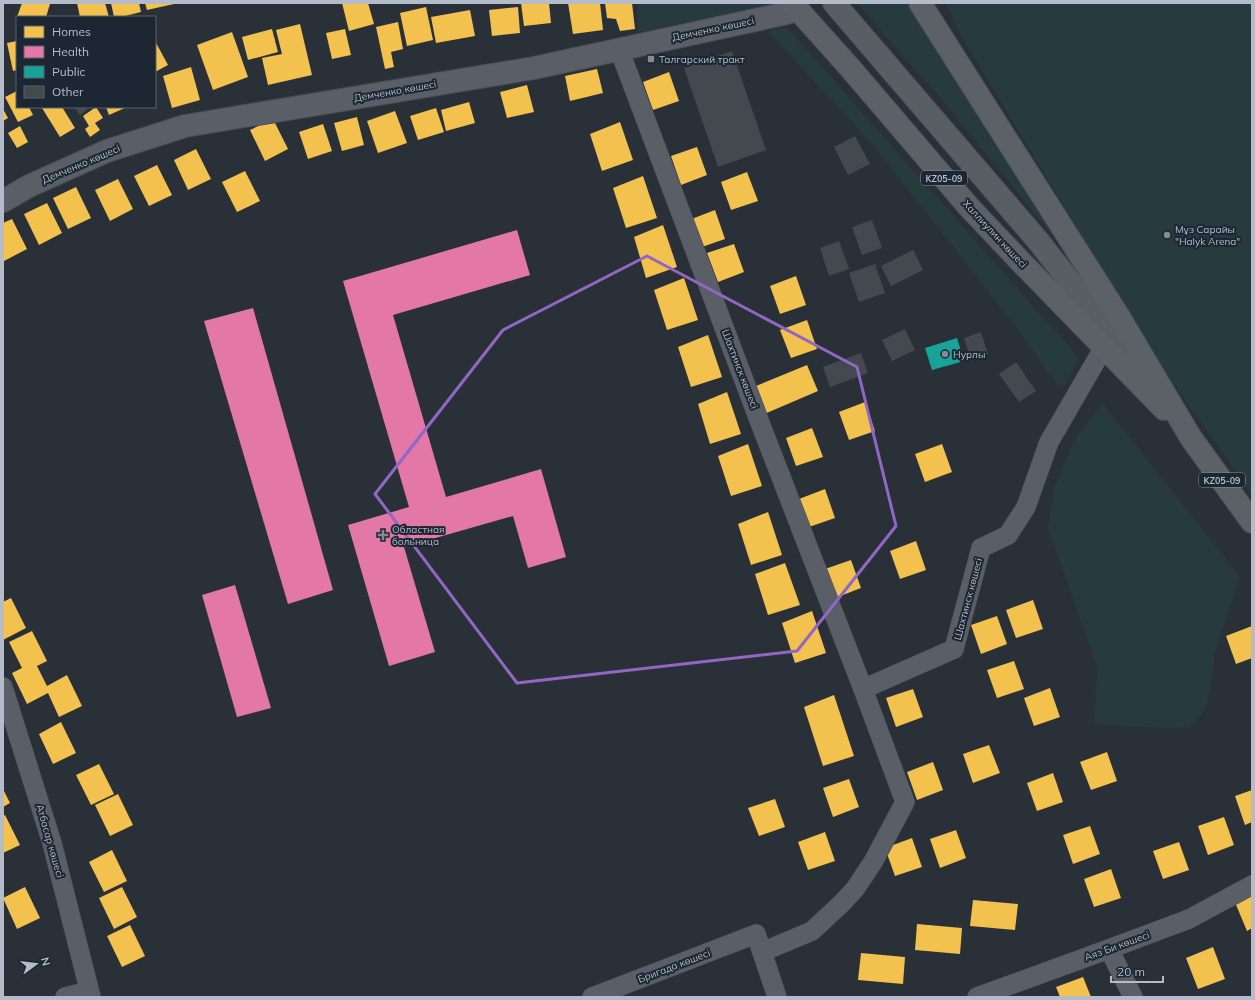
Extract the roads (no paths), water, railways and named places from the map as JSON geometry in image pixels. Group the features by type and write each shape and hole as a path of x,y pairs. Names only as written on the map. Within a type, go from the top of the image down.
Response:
{"main road":[{"path":"834,3 1039,242 1191,438"},
{"name":"KZ05-09","path":"920,3 1121,320 1191,438 1252,522"},
{"path":"936,3 986,106"},
{"name":"Халлиулин көшесі","path":"794,6 851,69 968,206 1024,266 1191,438"}],"street":[{"name":"Демченко көшесі","path":"3,201 29,186 107,151 185,126 534,68 783,14 794,6"},
{"name":"Шахтинск көшесі","path":"619,49 762,428 864,689 905,802 873,862 855,889 841,904 812,931 762,952"},
{"name":"Шахтинск көшесі","path":"864,689 954,649 981,548 1008,535 1026,507 1049,442 1104,347"},
{"name":"Атбасар көшесі","path":"3,687 52,843 90,994"},
{"name":"Аяз Би көшесі","path":"977,997 1109,950 1189,919 1252,885"},
{"name":"Бригада көшесі","path":"592,997 756,934 762,952"},
{"path":"1109,950 1133,997"},
{"path":"762,952 777,997"},
{"path":"65,997 90,994"}],"place":[{"name":"Талгарский тракт","path":"651,59"},
{"name":"Мұз Сарайы \"Halyk Arena\"","path":"1167,235"},
{"name":"Нурлы","path":"945,354"},
{"name":"Областная больница","path":"383,535"}]}
